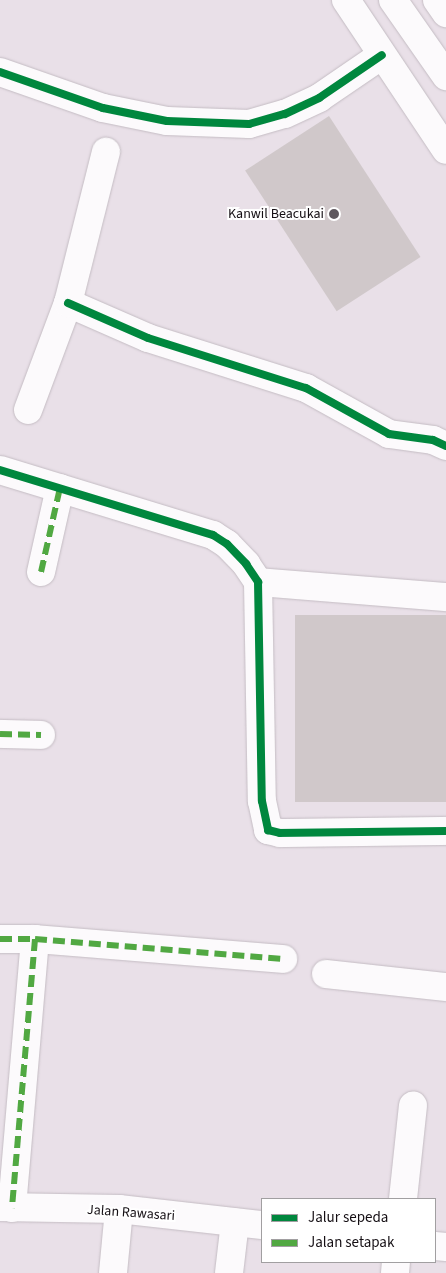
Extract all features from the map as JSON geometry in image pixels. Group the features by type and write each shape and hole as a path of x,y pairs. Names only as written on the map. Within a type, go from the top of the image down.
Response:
{"main road":[{"path":"346,0 362,12 382,55 446,150"},
{"path":"393,0 446,76"},
{"path":"437,0 446,13"},
{"path":"0,72 103,108 149,118 167,121 249,124 285,114 319,98 382,55"},
{"path":"28,410 68,303 106,152"},
{"path":"68,303 148,338 306,388 384,433 433,440 446,446"},
{"path":"0,470 213,535 236,553 258,582 262,801 268,830 280,833 446,830"},
{"path":"42,572 60,488"},
{"path":"258,582 446,597"},
{"path":"0,734 41,735"},
{"path":"0,939 35,939 282,959"},
{"path":"6,1207 35,939"},
{"path":"326,974 446,986"},
{"path":"403,1198 413,1106"},
{"name":"Jalan Rawasari","path":"6,1207 119,1209 261,1225"},
{"path":"113,1273 119,1209"},
{"path":"229,1273 235,1222"}],"building":[{"name":"Kanwil Beacukai","path":"329,116 420,257 337,311 245,170"},
{"path":"295,615 446,615 446,802 295,802"}],"marked path":[{"path":"41,572 60,488"},
{"path":"0,734 41,735"},
{"path":"0,939 35,939 12,1208"},
{"path":"35,939 283,959"}],"cycle path":[{"path":"0,72 103,108 167,121 249,124 285,114 319,98 382,55"},
{"path":"68,303 148,338 306,388 389,434 433,440 446,446"},
{"path":"0,470 213,535 227,544 246,564 258,582 262,801 268,830 280,833 446,831"}],"place":[{"name":"Kanwil Beacukai","path":"334,214"}]}
